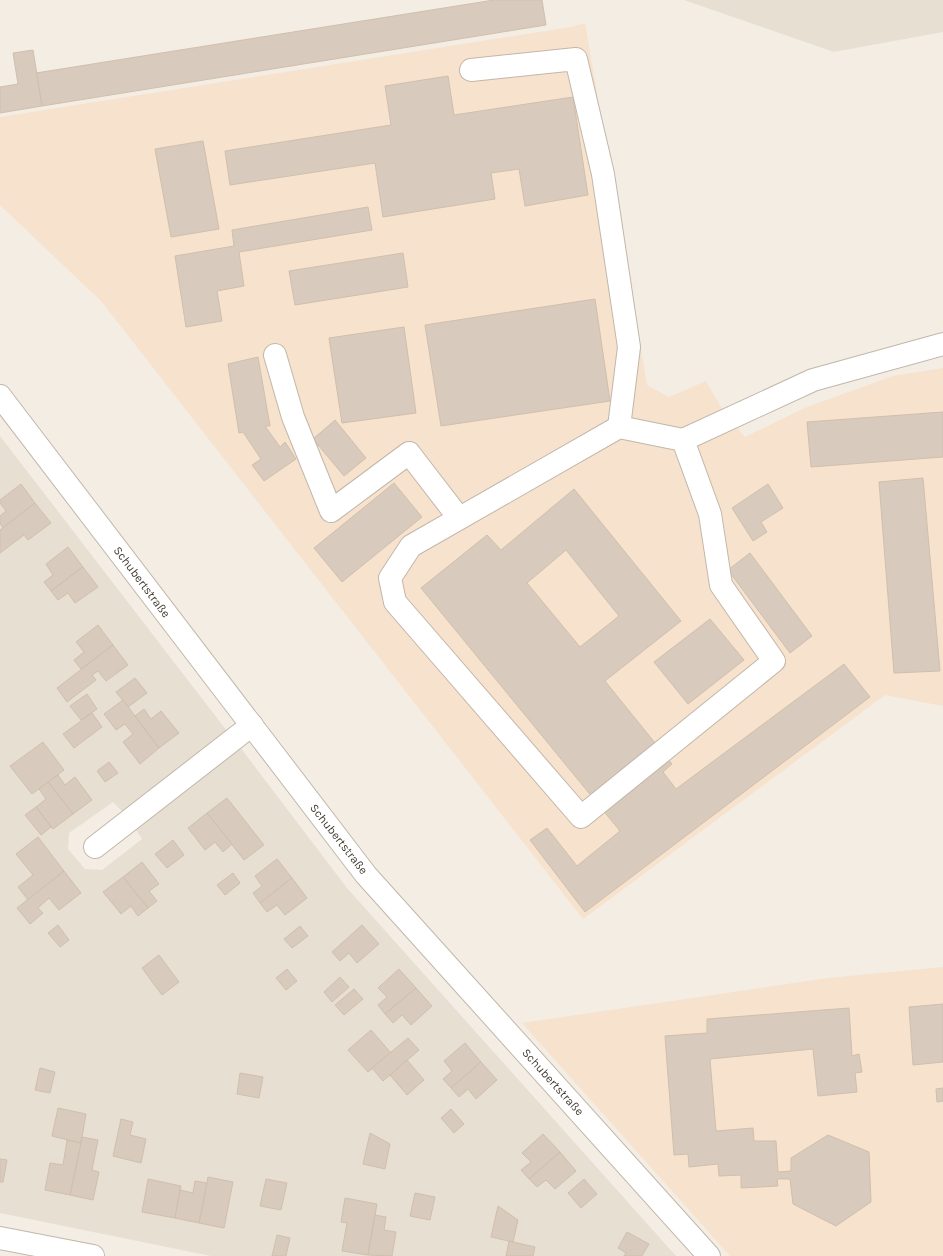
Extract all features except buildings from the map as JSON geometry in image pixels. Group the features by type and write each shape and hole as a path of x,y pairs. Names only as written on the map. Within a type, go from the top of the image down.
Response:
{"street":[{"path":"471,70 576,59 603,174 629,347 619,427"},
{"path":"683,440 710,514 721,585 774,661 581,817 395,602 390,578 411,546 619,427 683,440 813,380 943,344"},
{"path":"275,355 293,417 331,511 409,453 459,518"},
{"name":"Schubertstraße","path":"0,396 366,875 709,1256"},
{"path":"95,847 252,725"},
{"path":"0,1238 93,1256"}],"shaded area":[{"path":"684,0 943,0 943,32 834,52"},
{"path":"585,23 647,385 669,397 706,381 725,414 745,437 807,407 893,376 943,368 943,706 885,695 583,919 101,301 0,205 0,117 571,27"},
{"path":"0,436 227,731 124,813 113,802 69,833 68,849 85,869 102,870 142,839 135,828 240,747 347,888 676,1256 211,1256 0,1213"},
{"path":"943,967 943,1256 730,1256 522,1023 828,978"}]}
